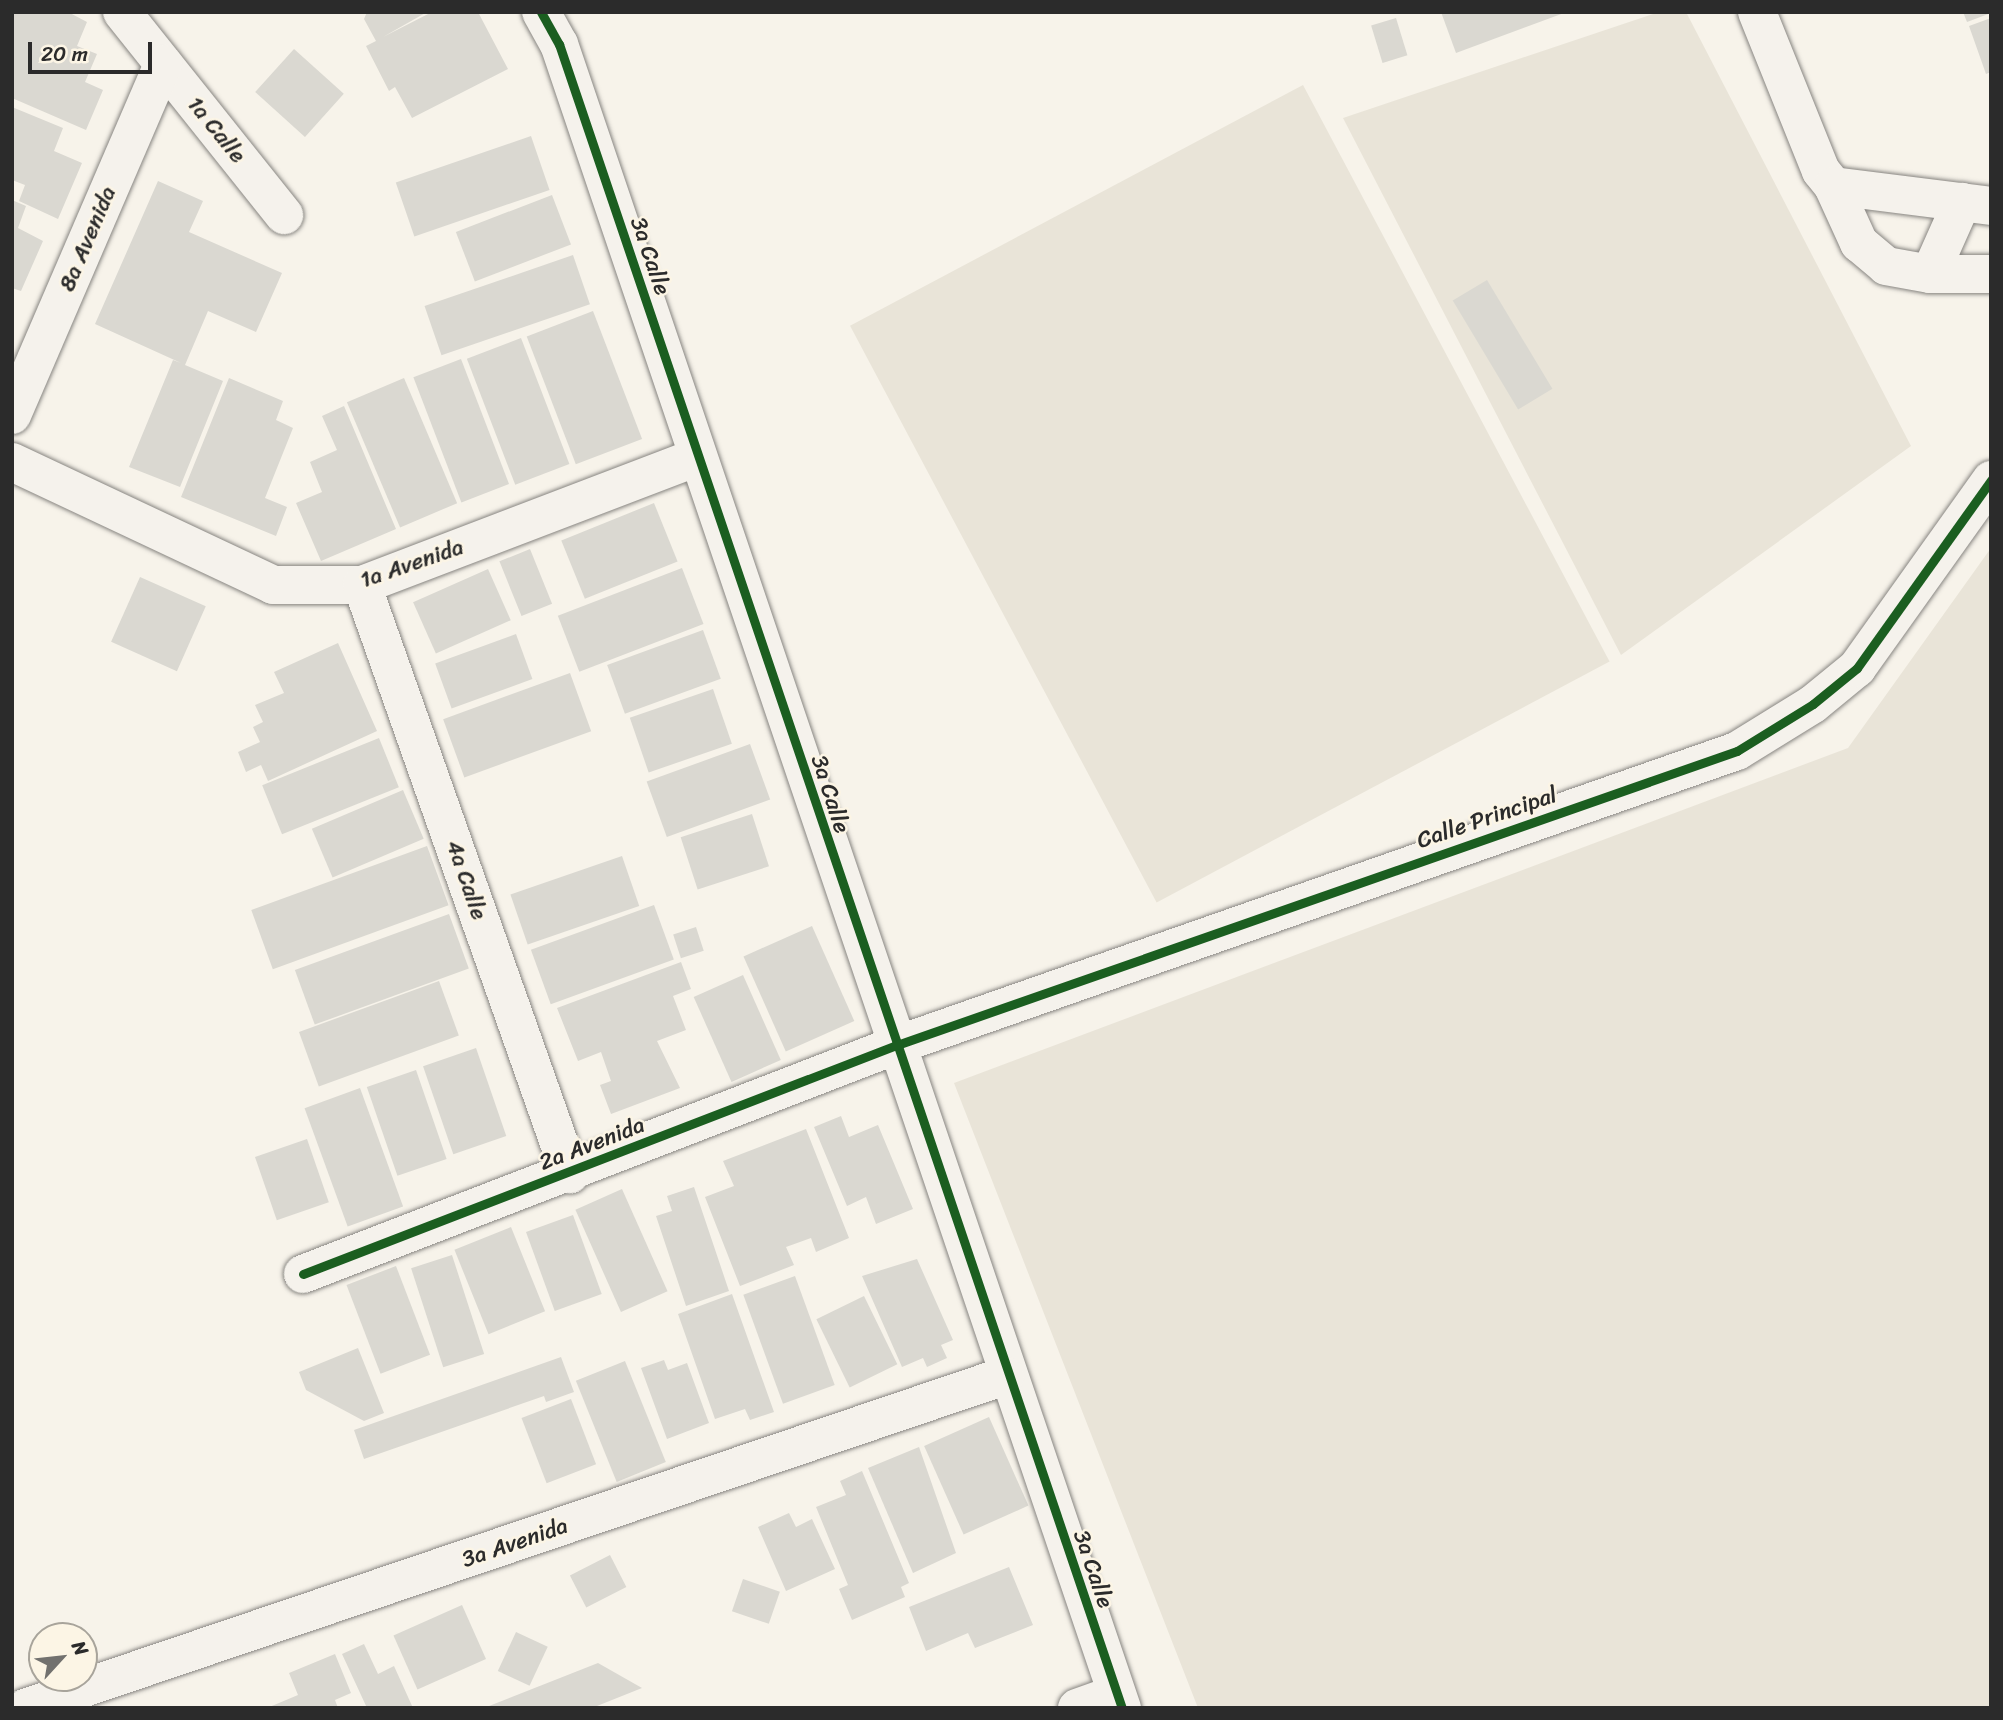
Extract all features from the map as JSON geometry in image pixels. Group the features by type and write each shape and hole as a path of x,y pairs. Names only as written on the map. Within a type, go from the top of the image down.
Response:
{"street":[{"name":"1a Calle","path":"122,12 284,215"},
{"name":"3a Calle","path":"541,12 559,44 1005,1376 1119,1701"},
{"path":"1757,12 1821,171 1833,186 1859,243 1886,266 1930,274 1991,274"},
{"name":"8a Avenida","path":"12,415 163,64"},
{"path":"1833,186 1976,204 1930,274"},
{"name":"1a Avenida","path":"12,462 273,585 362,585 697,457"},
{"name":"Calle Principal","path":"894,1046 1737,751 1813,704 1857,667 1991,480"},
{"name":"4a Calle","path":"362,585 570,1174"},
{"name":"2a Avenida","path":"303,1274 570,1174 894,1046"},
{"name":"3a Avenida","path":"25,1708 1005,1376"},
{"path":"1077,1708 1119,1701"}],"shaded area":[{"path":"1659,12 1686,12 1911,446 1621,655 1343,118"},
{"path":"1303,85 1610,662 1157,902 850,326"},
{"path":"1991,548 1991,1708 1198,1708 954,1083 1848,748"}],"building":[{"path":"12,12 68,12 87,22 77,46 97,54 85,82 103,90 86,130 12,98"},
{"path":"367,12 427,12 383,37 432,12 478,12 508,69 412,118 395,87 389,91 366,46 376,41 364,19"},
{"path":"1441,12 1564,12 1564,13 1456,53"},
{"path":"1963,12 1991,12 1991,13 1967,22"},
{"path":"1396,18 1407,55 1383,63 1371,26"},
{"path":"1991,18 1991,72 1986,74 1969,26"},
{"path":"294,49 344,94 305,137 255,92"},
{"path":"12,107 63,128 54,151 82,163 58,219 19,201 25,185 12,180"},
{"path":"531,136 550,190 414,236 396,183"},
{"path":"158,181 203,201 189,232 282,273 256,332 208,311 185,365 223,381 180,487 129,467 173,360 181,363 95,324"},
{"path":"552,195 571,244 475,281 456,232"},
{"path":"12,200 26,206 18,228 43,241 21,291 12,288"},
{"path":"573,255 590,304 441,355 425,306"},
{"path":"1487,280 1552,389 1518,409 1453,301"},
{"path":"593,311 642,439 576,464 527,336"},
{"path":"521,338 569,464 515,485 467,359"},
{"path":"461,359 509,484 461,502 413,377"},
{"path":"229,378 283,401 276,420 293,428 265,498 287,507 276,536 181,497"},
{"path":"404,378 457,503 400,527 347,402"},
{"path":"344,406 396,529 321,561 296,503 322,492 310,462 337,450 322,416"},
{"path":"654,503 678,561 585,599 561,540"},
{"path":"530,549 552,604 522,616 499,561"},
{"path":"682,568 704,624 579,672 558,616"},
{"path":"488,569 511,620 436,654 413,602"},
{"path":"140,577 206,606 177,671 111,642"},
{"path":"703,630 721,679 625,714 607,665"},
{"path":"516,634 532,679 452,709 435,663"},
{"path":"338,643 377,731 268,781 261,765 246,772 238,752 260,742 253,727 263,722 255,705 284,693 274,672"},
{"path":"570,673 591,731 464,777 443,719"},
{"path":"713,689 732,744 649,772 630,718"},
{"path":"379,738 399,787 282,834 262,785"},
{"path":"750,744 770,799 667,837 647,782"},
{"path":"403,790 424,839 333,877 312,829"},
{"path":"752,814 769,866 698,889 681,837"},
{"path":"427,846 449,905 273,969 251,910"},
{"path":"622,856 639,906 528,945 510,894"},
{"path":"654,905 674,960 551,1004 531,950"},
{"path":"449,914 469,969 315,1025 295,970"},
{"path":"812,926 854,1021 786,1052 743,957"},
{"path":"696,927 704,951 681,958 673,934"},
{"path":"681,962 691,989 673,996 686,1030 657,1041 680,1088 611,1114 600,1085 611,1081 601,1052 578,1061 557,1008"},
{"path":"743,975 781,1060 731,1082 694,997"},
{"path":"439,981 459,1036 319,1086 299,1032"},
{"path":"476,1048 506,1136 453,1154 423,1066"},
{"path":"416,1070 447,1159 397,1176 367,1087"},
{"path":"360,1088 403,1206 348,1227 305,1108"},
{"path":"841,1116 849,1137 878,1125 913,1209 876,1224 866,1197 847,1206 814,1127"},
{"path":"806,1129 849,1238 816,1252 811,1238 786,1247 794,1265 740,1286 705,1197 734,1186 723,1161"},
{"path":"307,1139 329,1202 277,1220 255,1157"},
{"path":"694,1187 729,1291 686,1306 656,1216 672,1211 667,1196"},
{"path":"622,1189 668,1291 621,1312 575,1210"},
{"path":"573,1215 602,1294 555,1311 526,1232"},
{"path":"511,1227 545,1311 489,1334 454,1250"},
{"path":"452,1255 484,1354 443,1367 411,1268"},
{"path":"917,1259 953,1340 941,1345 947,1358 927,1367 923,1358 902,1367 862,1276"},
{"path":"396,1266 430,1355 381,1374 347,1285"},
{"path":"795,1276 835,1385 783,1404 743,1295"},
{"path":"732,1294 774,1412 750,1420 745,1409 715,1419 678,1314"},
{"path":"864,1296 897,1364 850,1388 816,1319"},
{"path":"358,1348 384,1413 364,1421 306,1390 299,1372"},
{"path":"561,1357 574,1392 546,1402 544,1396 364,1459 354,1430"},
{"path":"664,1360 668,1370 687,1363 709,1423 667,1439 641,1368"},
{"path":"625,1361 666,1462 617,1482 576,1381"},
{"path":"571,1399 596,1464 547,1483 522,1418"},
{"path":"989,1417 1028,1506 964,1534 924,1446"},
{"path":"919,1447 956,1553 913,1573 868,1468"},
{"path":"862,1471 909,1583 901,1587 905,1597 852,1620 839,1589 848,1585 816,1507 846,1495 840,1481"},
{"path":"789,1513 796,1527 812,1519 835,1569 786,1591 758,1527"},
{"path":"610,1555 626,1587 586,1608 570,1575"},
{"path":"1009,1567 1033,1625 975,1648 968,1633 926,1651 909,1607"},
{"path":"743,1579 780,1592 769,1624 732,1611"},
{"path":"462,1605 486,1659 417,1689 393,1636"},
{"path":"516,1632 548,1647 530,1686 498,1671"},
{"path":"364,1644 378,1674 394,1666 413,1708 367,1708 342,1654"},
{"path":"335,1654 351,1693 335,1700 338,1708 267,1708 298,1695 289,1673"},
{"path":"598,1663 642,1688 592,1708 484,1708"}],"cycle path":[{"path":"541,12 559,44 1122,1708"},
{"path":"303,1274 894,1046 1737,751 1813,704 1857,668 1991,480"}]}
